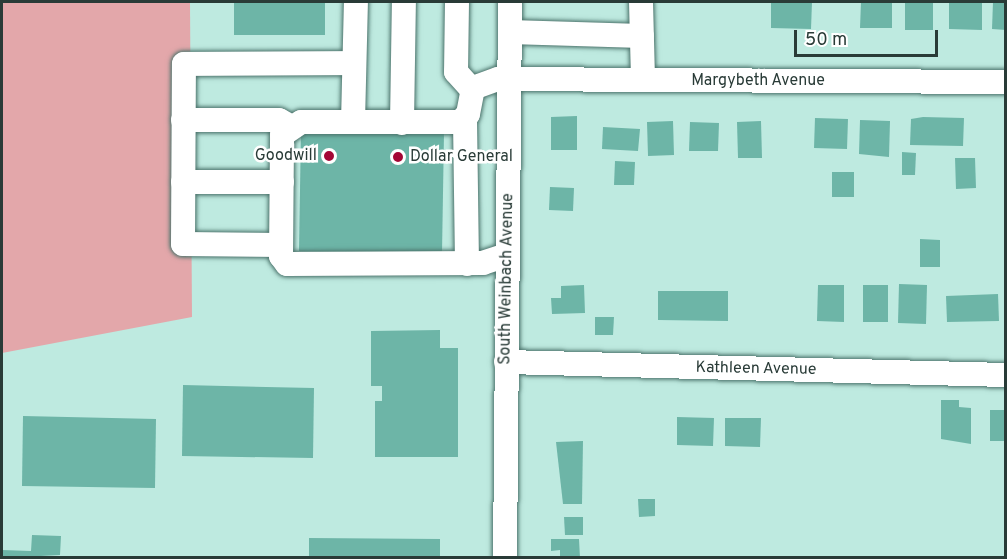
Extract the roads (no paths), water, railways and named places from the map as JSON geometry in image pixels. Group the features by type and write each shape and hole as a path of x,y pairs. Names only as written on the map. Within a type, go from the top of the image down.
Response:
{"street":[{"path":"353,122 356,2"},
{"path":"402,123 404,2"},
{"path":"457,2 456,72 472,90 465,120 466,264"},
{"name":"South Weinbach Avenue","path":"505,558 510,2"},
{"path":"641,2 643,80"},
{"path":"510,32 642,36"},
{"path":"281,244 183,244 184,64 354,63"},
{"name":"Margybeth Avenue","path":"472,90 510,79 1005,82"},
{"path":"183,120 279,120 290,126 353,122 402,123 465,120"},
{"path":"290,126 282,135 281,244 287,264 466,264 507,255"},
{"path":"183,182 282,182"},
{"name":"Kathleen Avenue","path":"506,362 1005,375"}],"place":[{"name":"Goodwill","path":"329,156"},
{"name":"Dollar General","path":"398,157"}]}
